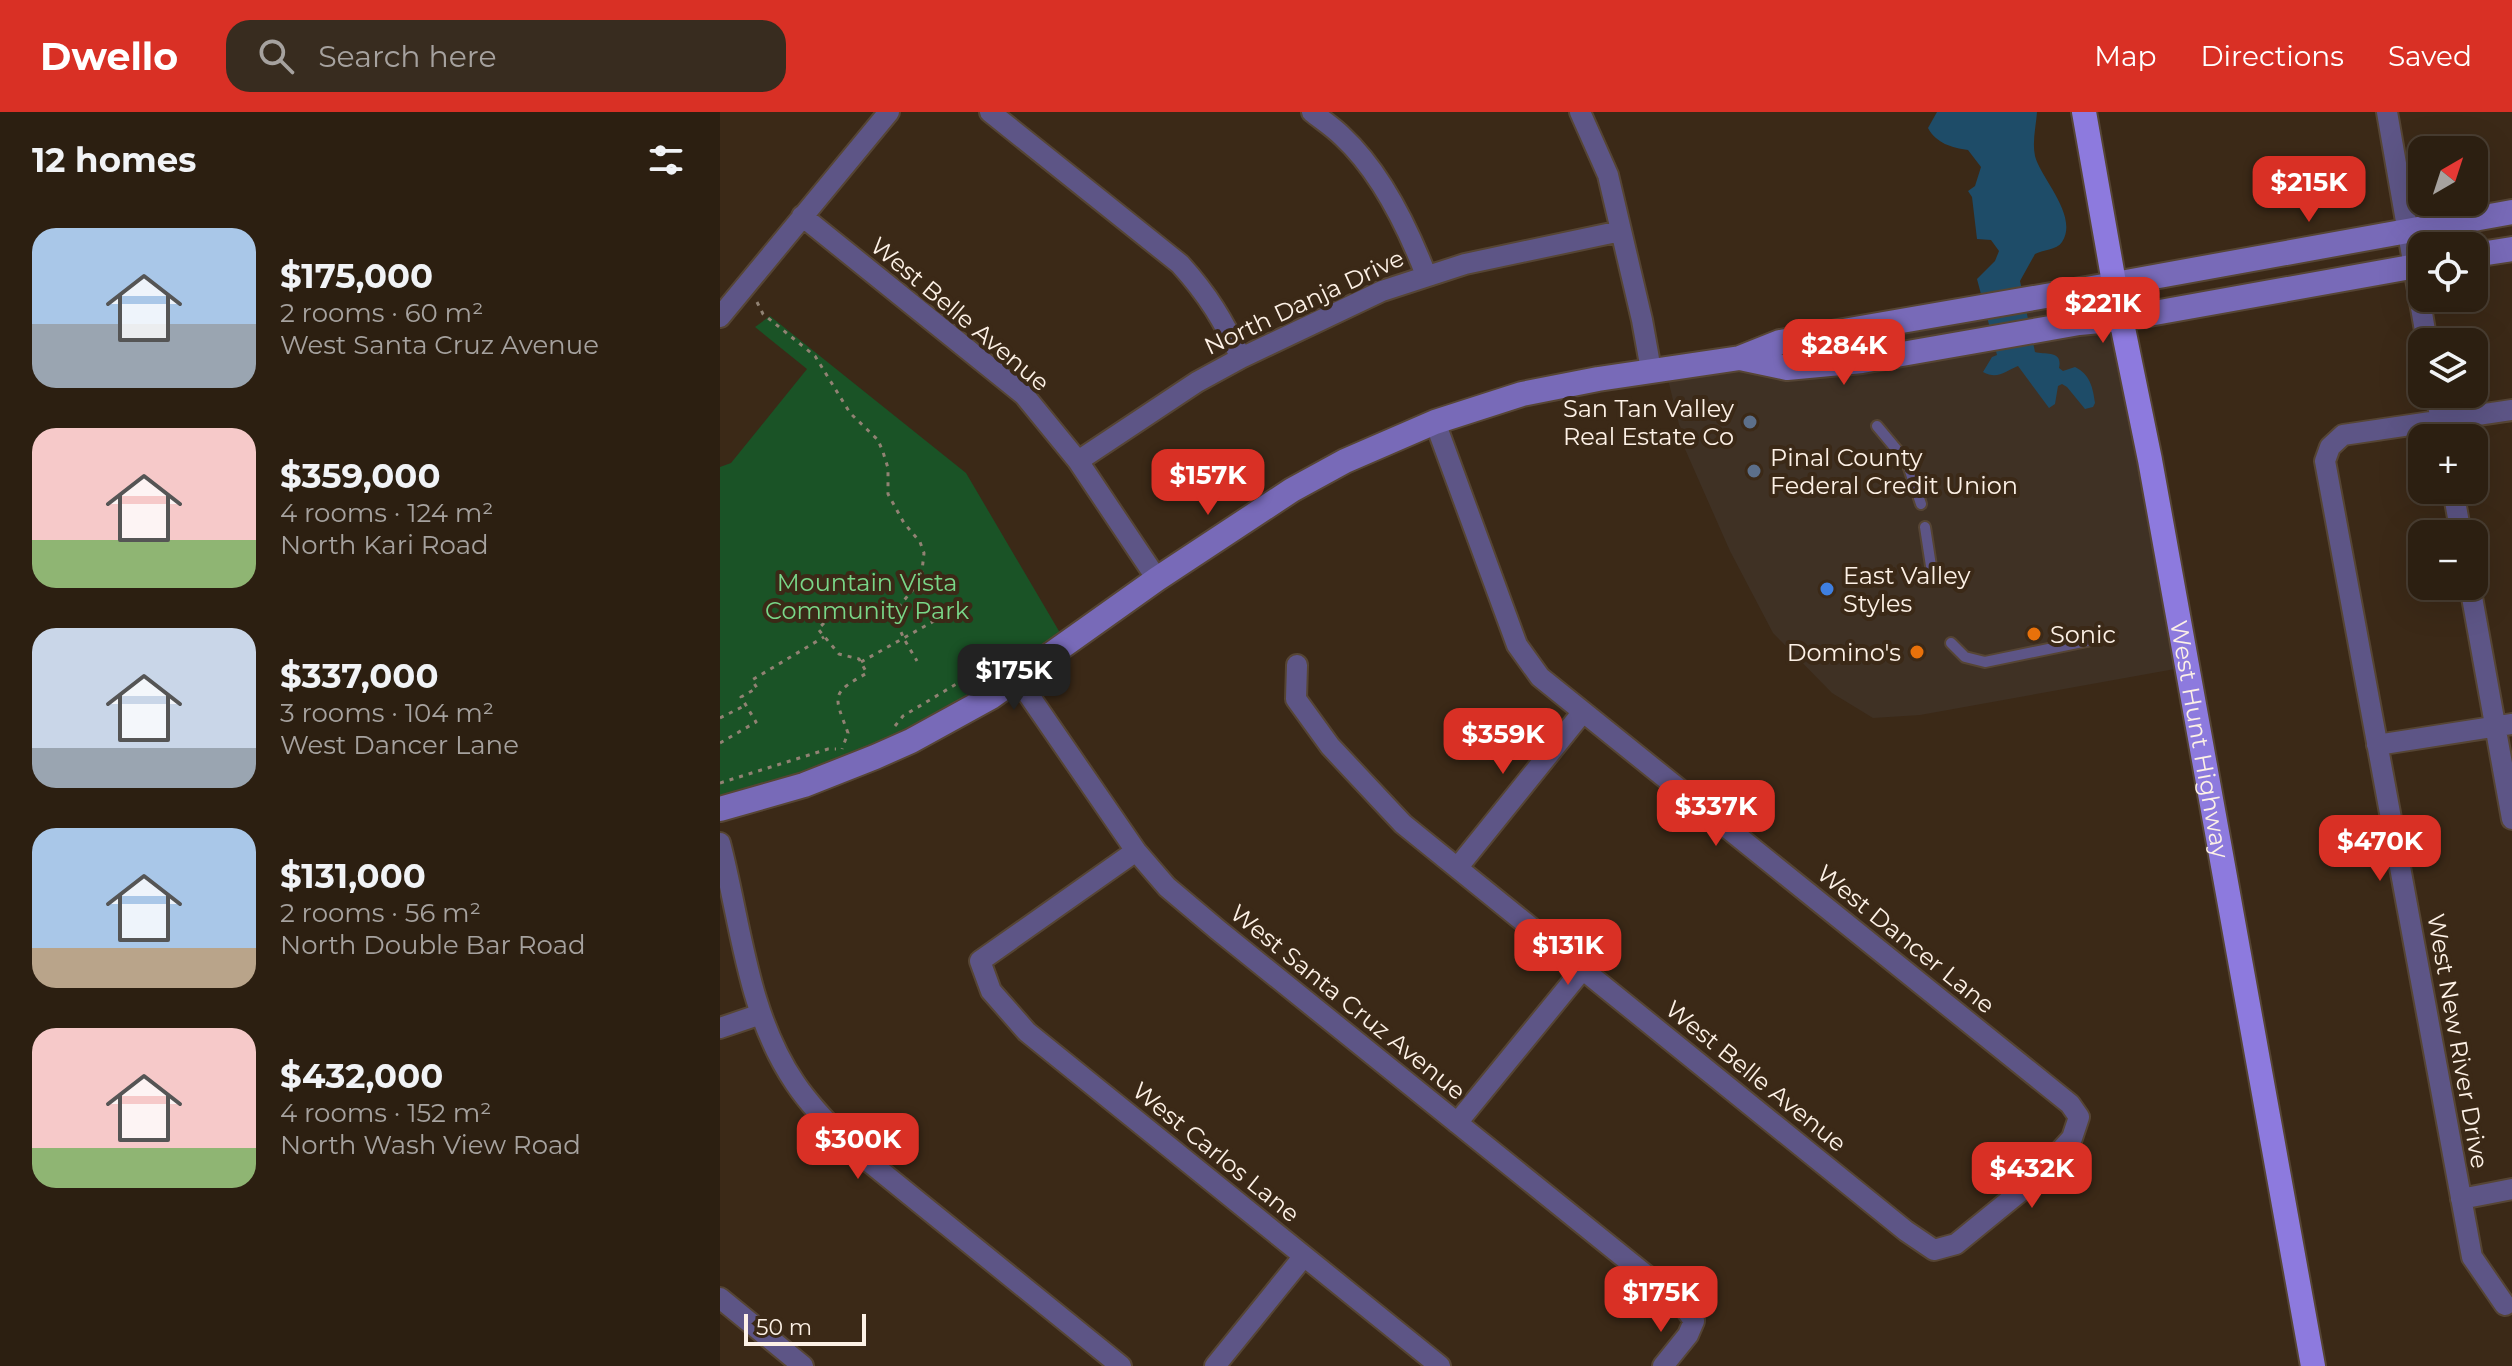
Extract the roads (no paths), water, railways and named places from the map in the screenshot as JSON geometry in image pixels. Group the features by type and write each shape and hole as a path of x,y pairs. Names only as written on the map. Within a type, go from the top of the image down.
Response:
{"main road":[{"name":"West Hunt Highway","path":"2084,112 2150,460 2313,1366"}],"street":[{"path":"720,317 889,112"},
{"path":"990,112 1180,264 1206,293 1224,321 1241,358"},
{"path":"1312,112 1343,137 1373,171 1413,242 1426,275"},
{"path":"1580,112 1608,175 1651,370"},
{"path":"2387,112 2408,233"},
{"path":"720,809 804,785 911,741 991,697 1007,672 1292,490 1345,461 1435,422 1522,394 1651,370 1740,358 1780,342 2512,212"},
{"name":"West Belle Avenue","path":"802,216 1024,395 1078,461 1157,579"},
{"name":"North Danja Drive","path":"1078,461 1197,382 1382,291 1465,264 1621,231"},
{"path":"2488,253 2512,249"},
{"path":"1740,358 1787,368 1862,361 2408,268"},
{"path":"2460,424 2512,410"},
{"name":"West Dancer Lane","path":"1435,422 1517,645 1540,677 2070,1104 2079,1117 2072,1138 2032,1182 1956,1244 1934,1250"},
{"name":"West New River Drive","path":"2408,431 2343,435 2330,447 2325,461 2472,1257 2505,1305"},
{"path":"2473,600 2504,725 2512,819"},
{"name":"West Belle Avenue","path":"1297,665 1296,699 1330,746 1403,824 1906,1231 1934,1250"},
{"name":"West Santa Cruz Avenue","path":"1007,672 1066,748 1136,851 1167,887 1683,1305 1694,1321 1688,1335 1663,1366"},
{"path":"1458,867 1582,713"},
{"path":"2377,745 2504,725"},
{"path":"722,850 751,984 761,1014 793,1081 819,1115 852,1148 1121,1366"},
{"name":"West Carlos Lane","path":"1136,851 980,961 991,991 1027,1032 1440,1366"},
{"path":"1457,1123 1582,970"},
{"path":"720,1028 761,1014"},
{"path":"2461,1199 2512,1189"},
{"path":"1215,1366 1304,1256"},
{"path":"720,1298 803,1366"}],"lane":[{"path":"1877,426 1907,462 1921,504"},
{"path":"1925,527 1931,566"},
{"path":"1951,643 1965,657 1985,662 2092,640"}],"water":[{"path":"1937,112 2037,112 2035,156 2063,209 2066,232 2060,245 2035,254 2020,281 2035,352 2056,356 2063,371 2075,367 2084,373 2093,392 2093,407 2085,409 2062,384 2058,386 2055,404 2049,408 2018,366 1997,375 1983,372 1992,357 1997,355 1977,279 1995,261 1999,251 1991,240 1977,239 1972,197 1968,191 1975,186 1981,167 1968,150 1945,144 1931,133 1928,128"}],"place":[{"name":"San Tan Valley Real Estate Co","path":"1750,422"},
{"name":"Pinal County Federal Credit Union","path":"1754,471"},
{"name":"East Valley Styles","path":"1827,589"},
{"name":"Sonic","path":"2034,634"},
{"name":"Domino's","path":"1917,652"}],"park label":[{"name":"Mountain Vista Community Park","path":"867,596"}]}
